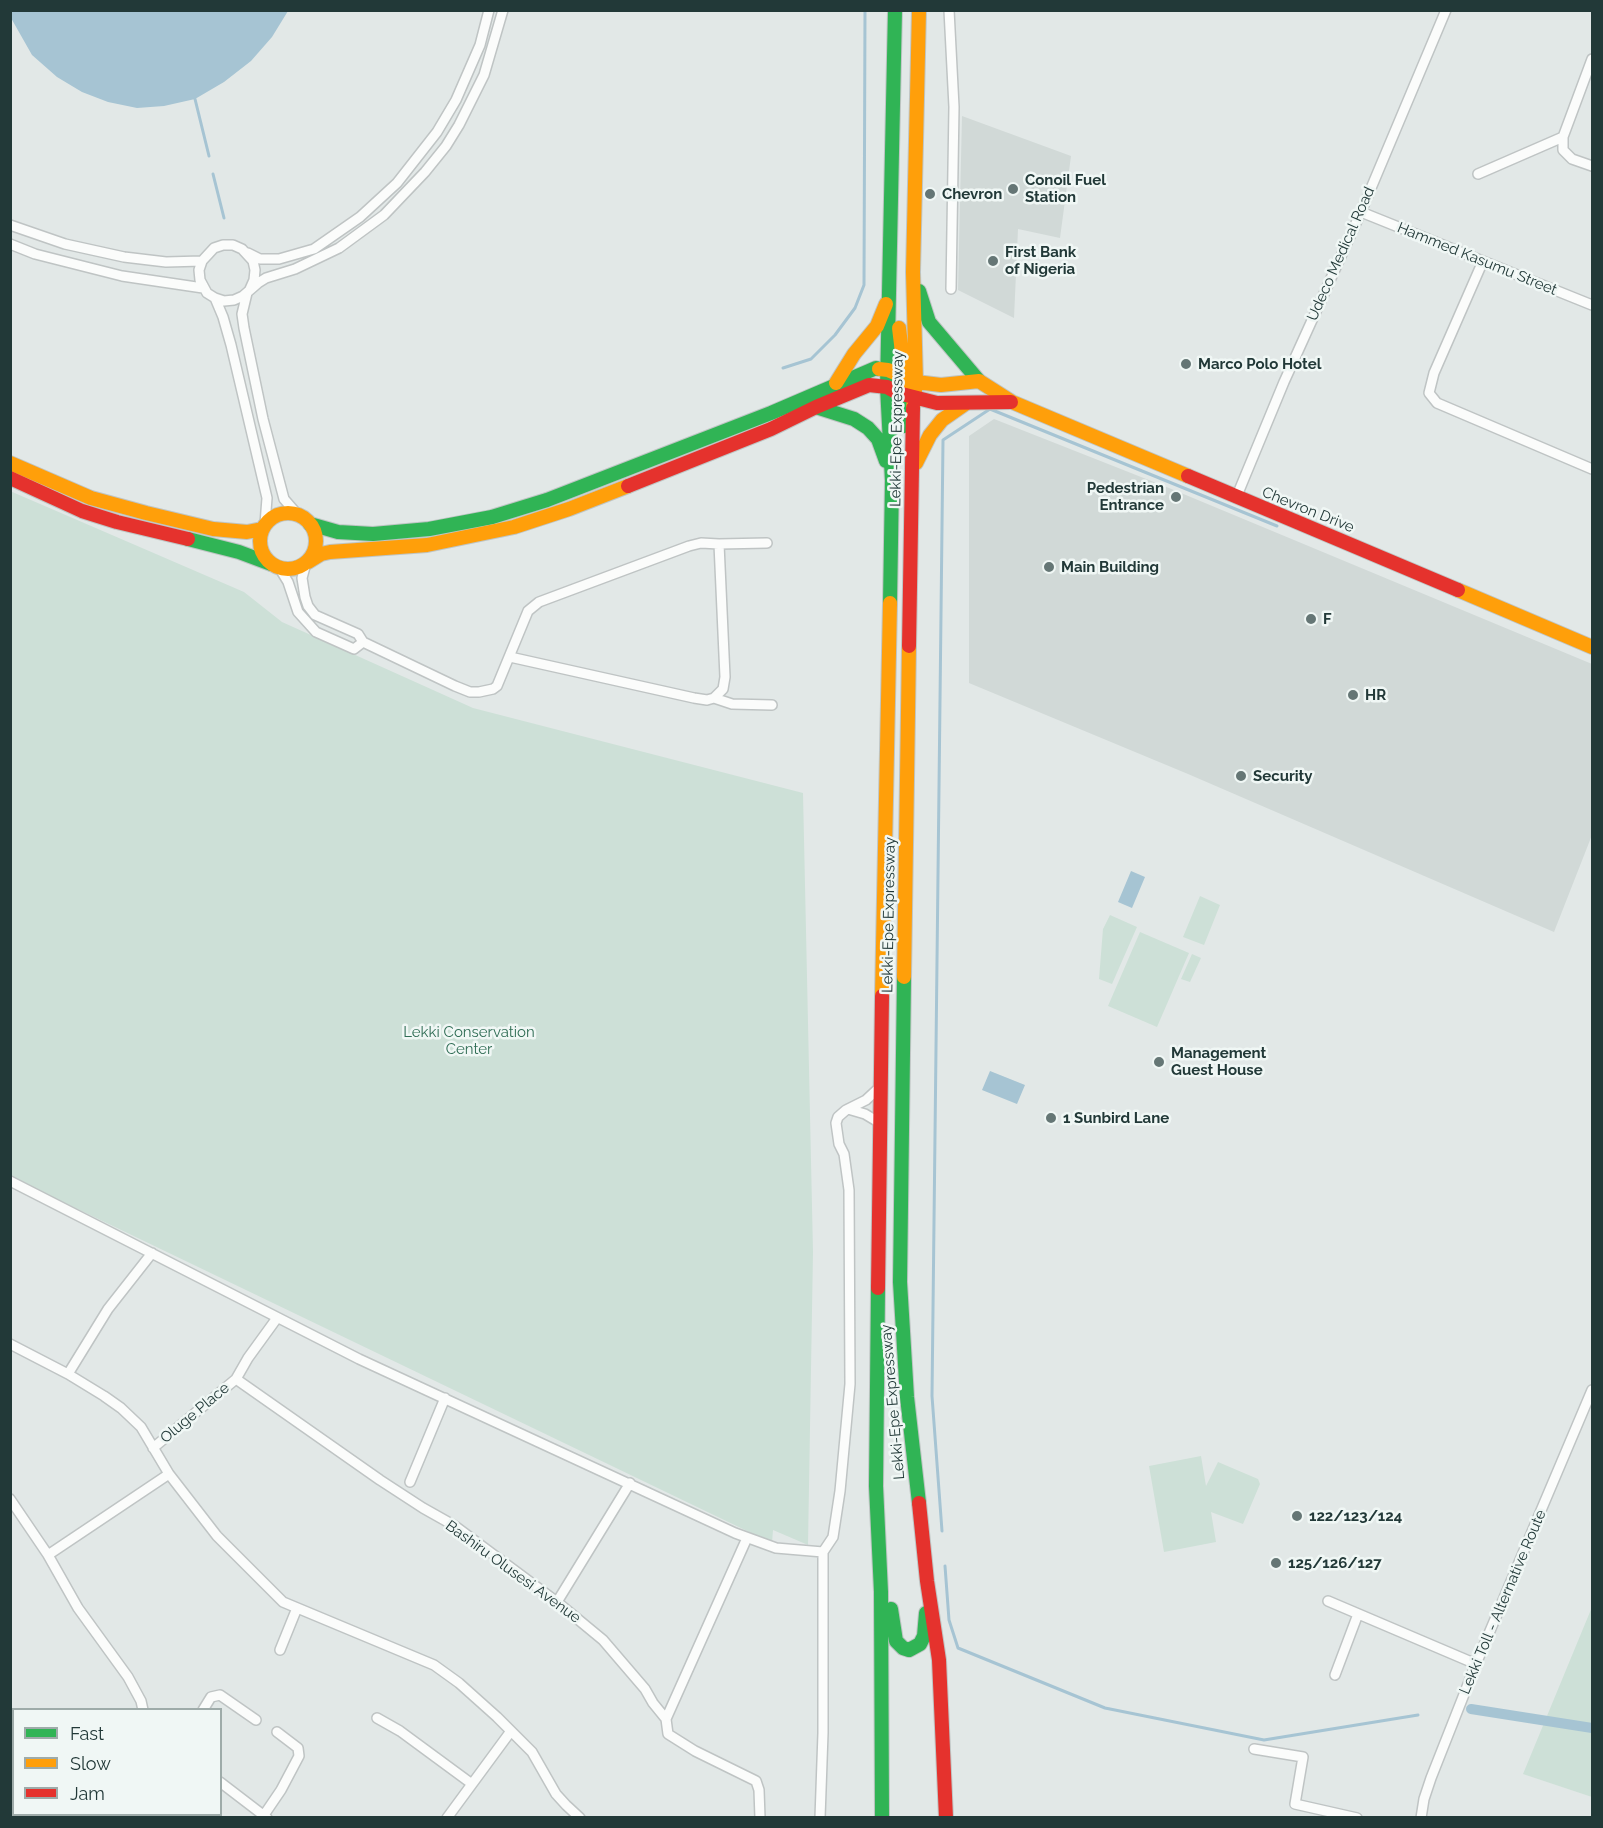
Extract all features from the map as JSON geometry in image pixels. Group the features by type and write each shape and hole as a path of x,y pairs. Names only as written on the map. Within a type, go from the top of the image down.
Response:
{"main road":[{"name":"Lekki-Epe Expressway","path":"888,370 895,10"},
{"name":"Lekki-Epe Expressway","path":"919,10 910,380 913,397 913,472 900,1282 904,1355 927,1581 939,1660 946,1818"},
{"path":"893,151 901,179 899,325 910,380"},
{"name":"Chevron Drive","path":"913,272 929,322 979,381 1012,402 1593,646"},
{"path":"837,383 854,354 876,326 890,292"},
{"path":"310,524 338,532 373,534 429,529 492,517 547,500 771,413 876,368 888,370 910,380 940,385 979,381"},
{"path":"888,370 892,390 902,405 905,441 904,546 911,561"},
{"path":"10,478 91,513 127,525 239,552 290,570 321,554 330,552 427,544 514,527 569,509 771,429 869,385 892,390"},
{"name":"Lekki-Epe Expressway","path":"882,1818 883,1731 876,1486 880,1087 892,390"},
{"name":"Chevron Drive","path":"892,390 937,403 1012,402"},
{"path":"913,472 930,435 942,420 964,404"},
{"path":"816,407 854,419 868,428 878,439 892,481"},
{"path":"10,463 91,498 213,529 247,532 264,527 278,515 287,512 297,514 306,519 314,529 317,539 316,549 307,563"},
{"path":"264,527 260,539 261,549 276,566"},
{"path":"879,1559 888,1578 896,1641 909,1650 920,1644 924,1636 927,1581"}],"street":[{"path":"203,288 199,270 208,253 223,245 233,245 260,259 279,259 314,249 360,217 397,183 437,132 456,100 480,45 489,10"},
{"path":"10,244 35,254 122,276 203,288 215,298 224,301 234,300 266,278 295,269 339,248 384,215 407,192 446,146 473,99 490,58 503,10"},
{"path":"949,10 954,108 951,289"},
{"name":"Udeco Medical Road","path":"1236,498 1446,10"},
{"path":"1593,59 1563,137 1563,150 1572,159 1593,166"},
{"path":"1478,174 1563,137"},
{"name":"Hammed Kasumu Street","path":"1361,212 1593,305"},
{"path":"10,225 65,244 124,257 166,262 202,261"},
{"path":"247,253 255,270 254,280 242,314 244,328 263,419 284,499 297,514"},
{"path":"1483,261 1434,373 1429,393 1437,403 1593,469"},
{"path":"215,298 231,345 267,498 264,527"},
{"path":"307,563 302,578 305,597 315,615 358,634 363,642 470,692 493,689 497,686 528,612 539,602 689,546 701,543 767,543"},
{"path":"510,657 694,698 707,700 714,698 723,689 725,677 719,544"},
{"path":"276,566 288,582 298,612 316,632 354,648 363,642"},
{"path":"714,698 732,704 772,705"},
{"path":"820,1818 824,1733 823,1552 833,1537 840,1491 850,1384 849,1190 844,1154 839,1144 836,1123 838,1117 866,1100 880,1087"},
{"path":"847,1110 865,1113 880,1123"},
{"path":"10,1181 277,1318 747,1538 776,1548 823,1552"},
{"path":"68,1374 108,1309 152,1253"},
{"name":"Oluge Place","path":"153,1448 236,1379 277,1318"},
{"path":"10,1344 68,1374 121,1408 141,1427 169,1474 217,1536 284,1602 434,1665 459,1683 532,1752 561,1800 580,1818"},
{"name":"Bashiru Olusesi Avenue","path":"236,1379 397,1491 455,1526 557,1602 603,1640 633,1673 666,1719 668,1734 695,1751 756,1782 759,1790 760,1818"},
{"name":"Lekki Toll - Alternative Route","path":"1421,1818 1431,1778 1476,1664 1593,1390"},
{"path":"410,1482 445,1398"},
{"path":"48,1555 169,1474"},
{"path":"557,1602 630,1483"},
{"path":"10,1499 48,1555 78,1608 128,1677 141,1701 142,1708"},
{"path":"666,1719 747,1538"},
{"path":"1328,1601 1476,1664"},
{"path":"280,1650 297,1608"},
{"path":"1335,1675 1358,1614"},
{"path":"204,1708 211,1698 220,1695 255,1720"},
{"path":"377,1718 400,1731 472,1784"},
{"path":"447,1818 511,1731"},
{"path":"222,1783 266,1816 299,1756 298,1748 277,1732"},
{"path":"1254,1749 1303,1757 1295,1804 1357,1818"}],"shaded area":[{"name":"Conoil Fuel Station","path":"962,116 1071,156 1060,238 1018,229 1014,318 958,290"},
{"path":"994,419 1169,488 1592,664 1592,835 1554,932 1188,774 969,683 969,436"}],"green space":[{"name":"Lekki Conservation Center","path":"10,491 244,592 282,622 473,708 803,793 813,1252 808,1545 773,1530 772,1543 11,1177"},
{"path":"1200,896 1220,905 1204,945 1183,937"},
{"path":"1110,915 1137,927 1112,984 1099,979 1103,929"},
{"path":"1140,932 1189,953 1157,1027 1108,1006"},
{"path":"1192,954 1201,958 1190,982 1181,979"},
{"path":"1201,1456 1206,1486 1218,1462 1258,1479 1260,1484 1243,1524 1211,1512 1216,1542 1164,1552 1149,1466"},
{"path":"1592,1607 1592,1797 1523,1774"}],"water":[{"path":"10,11 288,11 272,37 251,61 224,82 195,99 164,106 137,108 108,102 82,92 57,77 32,55 11,18"},
{"path":"1131,871 1145,877 1132,908 1118,902"},
{"path":"990,1071 1025,1085 1017,1104 982,1090"}],"waterway":[{"path":"783,368 811,359 835,335 855,308 864,285 865,10"},
{"path":"195,99 209,156"},
{"path":"213,174 224,218"},
{"path":"942,1531 932,1396 943,440 990,409 1277,526"},
{"path":"945,1566 949,1620 958,1648 1105,1708 1264,1740 1418,1715"},
{"path":"1471,1709 1592,1728"}],"traffic: fast":[{"path":"890,603 892,481 887,387 895,10"},
{"path":"919,291 929,322 979,381"},
{"path":"310,524 338,532 373,534 429,529 492,517 547,500 771,413 876,368 879,369"},
{"path":"890,374 902,405 904,426"},
{"path":"816,407 854,419 868,428 878,439 886,461"},
{"path":"188,539 239,552 271,564"},
{"path":"904,977 900,1282 907,1397 919,1503"},
{"path":"878,1288 876,1486 881,1592 882,1818"},
{"path":"891,1609 896,1641 909,1650 920,1644 924,1636 926,1613"}],"traffic: slow":[{"path":"913,408 916,382 913,272 919,10"},
{"path":"836,383 854,354 877,326 886,304"},
{"path":"899,328 905,377 913,397"},
{"path":"879,369 888,370 916,382 941,385 979,381 1012,402 1188,476"},
{"path":"916,463 930,435 942,420 965,404"},
{"path":"10,463 91,498 146,513 213,529 247,532 262,529"},
{"path":"308,562 321,554 330,552 427,545 514,527 628,486"},
{"path":"282,513 294,513 304,517 312,525 316,541 312,557 304,565 294,569 282,569 272,565 264,557 260,547 260,535 264,525 272,517 282,513"},
{"path":"1458,590 1592,647"},
{"path":"882,996 890,603"},
{"path":"904,977 909,646"}],"traffic: jam":[{"path":"628,486 771,429 869,385 887,387 898,393 937,403 1011,402"},
{"path":"909,646 913,408"},
{"path":"1188,476 1458,590"},
{"path":"10,478 82,511 188,539"},
{"path":"878,1288 882,996"},
{"path":"919,1503 927,1581 939,1660 946,1818"}],"place":[{"name":"Conoil Fuel Station","path":"1013,189"},
{"name":"Chevron","path":"930,194"},
{"name":"First Bank of Nigeria","path":"993,261"},
{"name":"Marco Polo Hotel","path":"1186,364"},
{"name":"Pedestrian Entrance","path":"1176,497"},
{"name":"Main Building","path":"1049,567"},
{"name":"F","path":"1311,619"},
{"name":"HR","path":"1353,695"},
{"name":"Security","path":"1241,776"},
{"name":"Management Guest House","path":"1159,1062"},
{"name":"1 Sunbird Lane","path":"1051,1118"},
{"name":"122/123/124","path":"1297,1516"},
{"name":"125/126/127","path":"1276,1563"}]}
